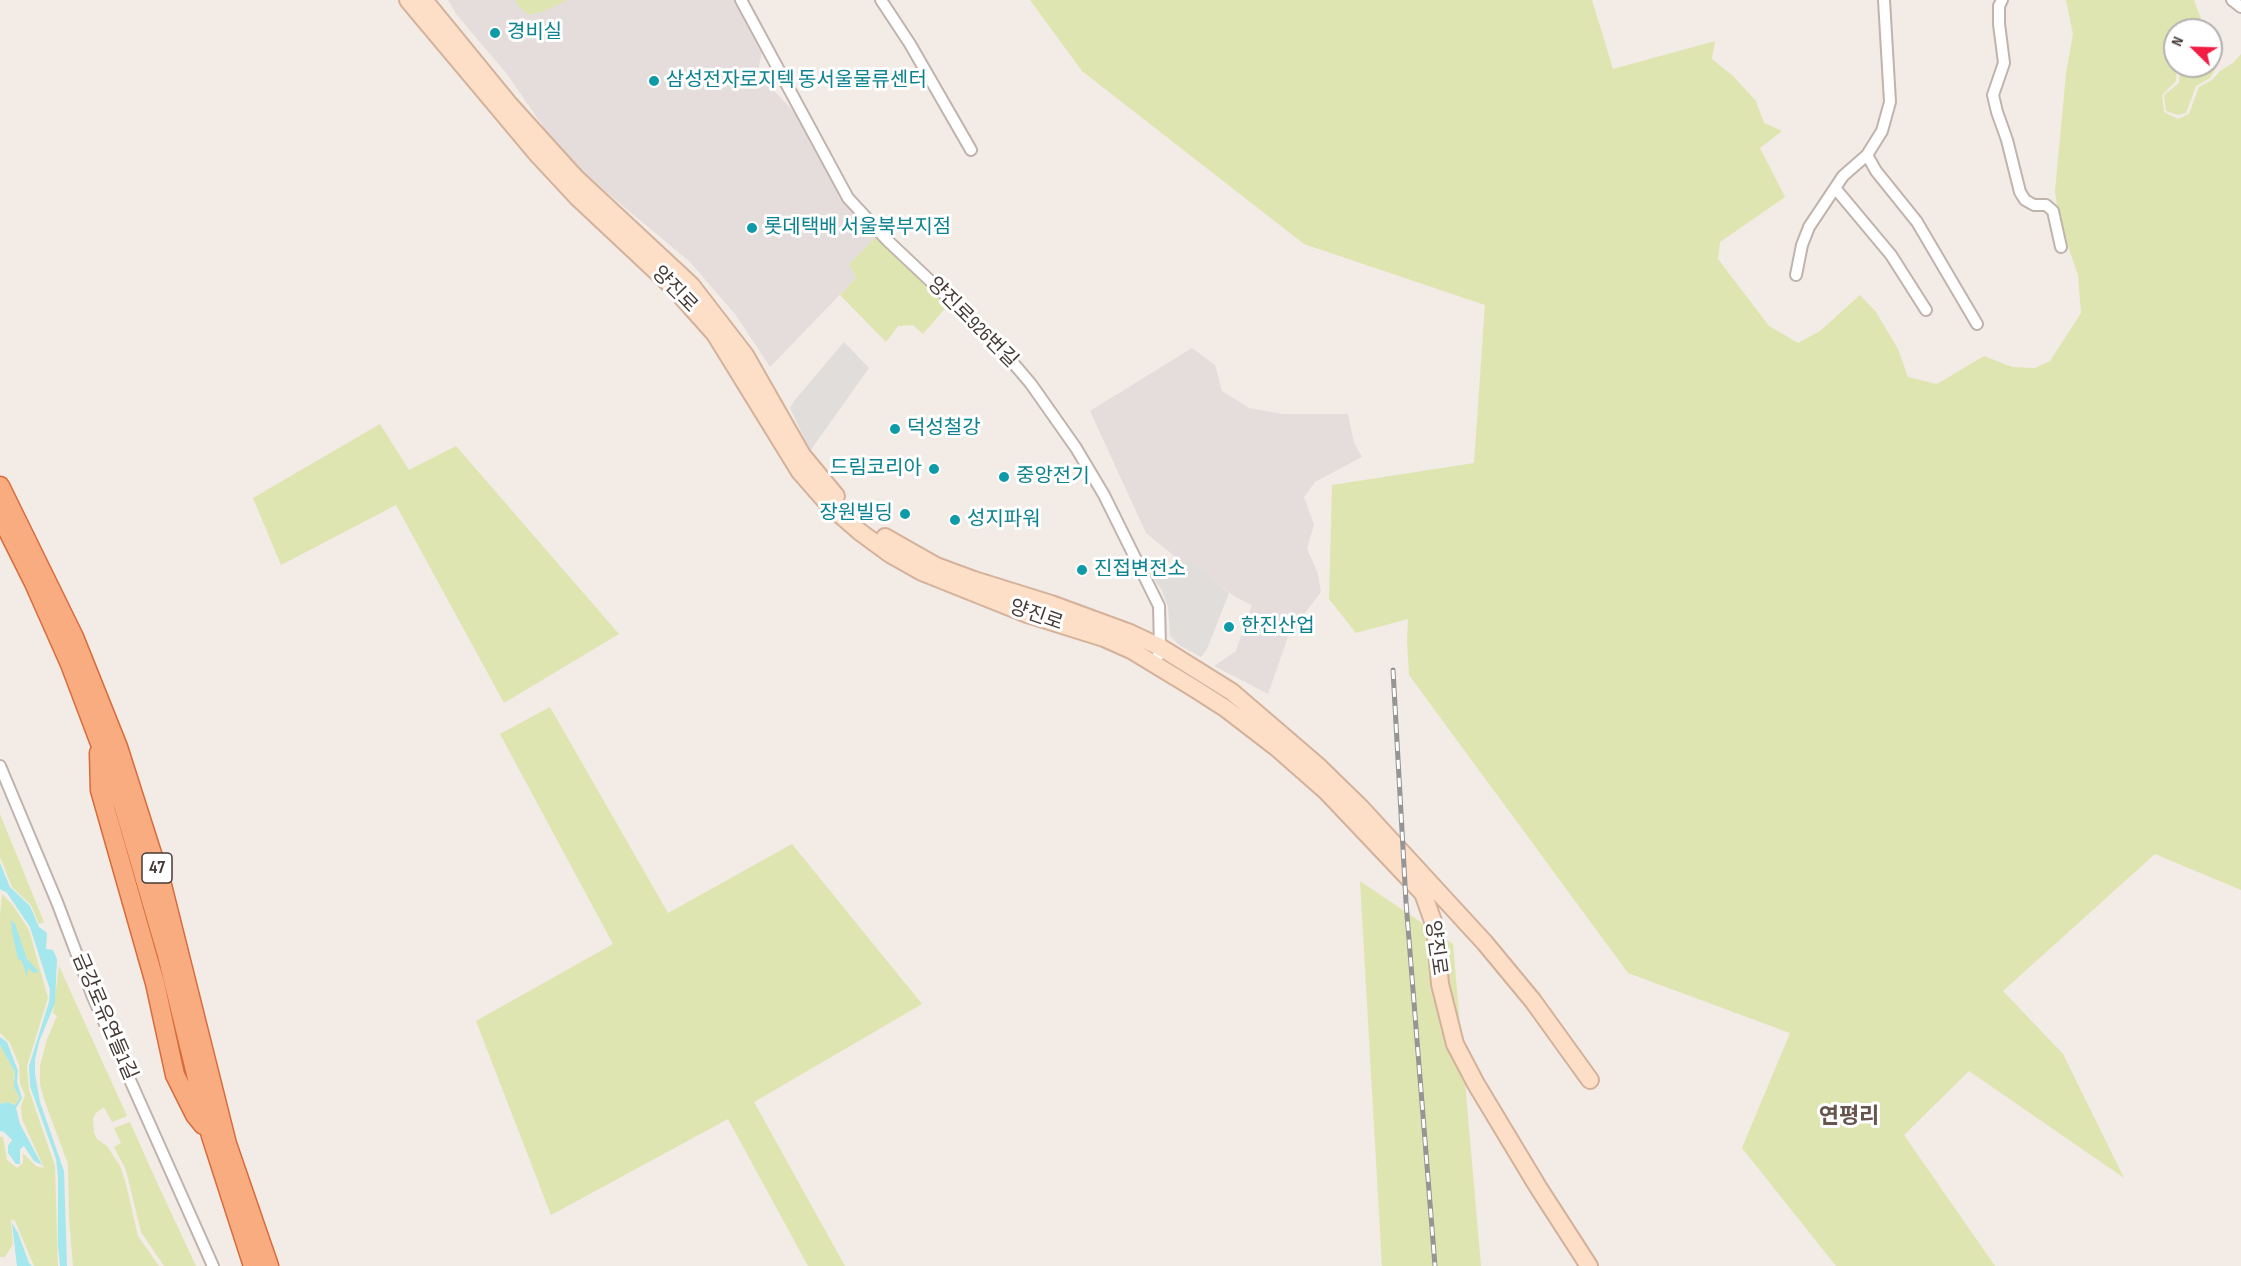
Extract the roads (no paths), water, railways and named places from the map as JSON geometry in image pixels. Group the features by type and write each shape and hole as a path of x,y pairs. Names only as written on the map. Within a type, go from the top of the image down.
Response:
{"highway":[{"name":"47","path":"0,486 74,637 118,747 162,885 227,1144 269,1266"},
{"name":"47","path":"0,515 57,634 97,733 145,874 212,1136 253,1266"}],"main road":[{"name":"양진로","path":"408,0 538,155 578,198 675,289 715,334 800,472 829,505 890,554 922,572 1027,614 1104,638 1131,650 1225,708 1277,748 1327,792 1423,893 1435,927 1440,984 1455,1044 1476,1084 1538,1187 1589,1266"},
{"name":"양진로","path":"424,0 509,104 574,177 691,285 745,355 802,454 827,487 856,516 891,542 936,566 1131,633 1160,647 1232,692 1317,765 1361,808 1485,943 1533,1001 1590,1080"},
{"name":"양진로","path":"1437,891 1445,936 1448,977 1463,1036 1484,1077 1546,1180 1602,1266"}],"street":[{"name":"양진로926번길","path":"741,0 848,198 887,240 997,344 1030,384 1076,448 1104,495 1159,606 1160,647 1156,664"},
{"path":"881,0 910,44 971,150"},
{"path":"1796,275 1809,227 1843,176 1867,155 1882,130 1890,102 1884,0"},
{"path":"2002,0 1999,6 1999,24 2004,63 1993,95 1997,112 2007,140 2020,192 2025,200 2034,205 2046,205 2054,211 2061,247"},
{"path":"2232,0 2241,7"},
{"path":"1867,155 1876,171 1917,222 1977,324"},
{"path":"1836,188 1891,255 1926,310"},
{"name":"금강로유연들1길","path":"0,766 57,902 93,997 213,1266"}],"water":[{"path":"0,863 10,887 30,906 39,927 47,933 46,949 53,950 57,959 55,1003 39,1042 35,1074 40,1102 64,1171 67,1266 60,1266 56,1159 30,1086 29,1066 49,1002 50,990 30,927 7,893 0,889"},
{"path":"11,920 15,924 27,959 39,972 34,973 28,968 27,977 22,961 18,959"},
{"path":"0,1037 7,1042 18,1071 17,1082 22,1098 16,1108 20,1124 42,1165 34,1161 24,1146 20,1149 20,1164 16,1164 8,1153 8,1146 12,1140 0,1131 0,1102 15,1105 20,1098 14,1087 15,1072 0,1045"},
{"path":"12,1223 29,1263 32,1266 17,1266"}],"railway":[{"path":"1393,670 1406,902 1435,1266"}],"place":[{"name":"경비실","path":"495,33"},
{"name":"삼성전자로지텍 동서울물류센터","path":"654,81"},
{"name":"롯데택배 서울북부지점","path":"752,228"},
{"name":"덕성철강","path":"895,429"},
{"name":"드림코리아","path":"934,469"},
{"name":"중앙전기","path":"1004,477"},
{"name":"장원빌딩","path":"905,514"},
{"name":"성지파워","path":"955,520"},
{"name":"진접변전소","path":"1082,570"},
{"name":"한진산업","path":"1229,627"}],"district":[{"name":"연평리","path":"1849,1117"}]}
